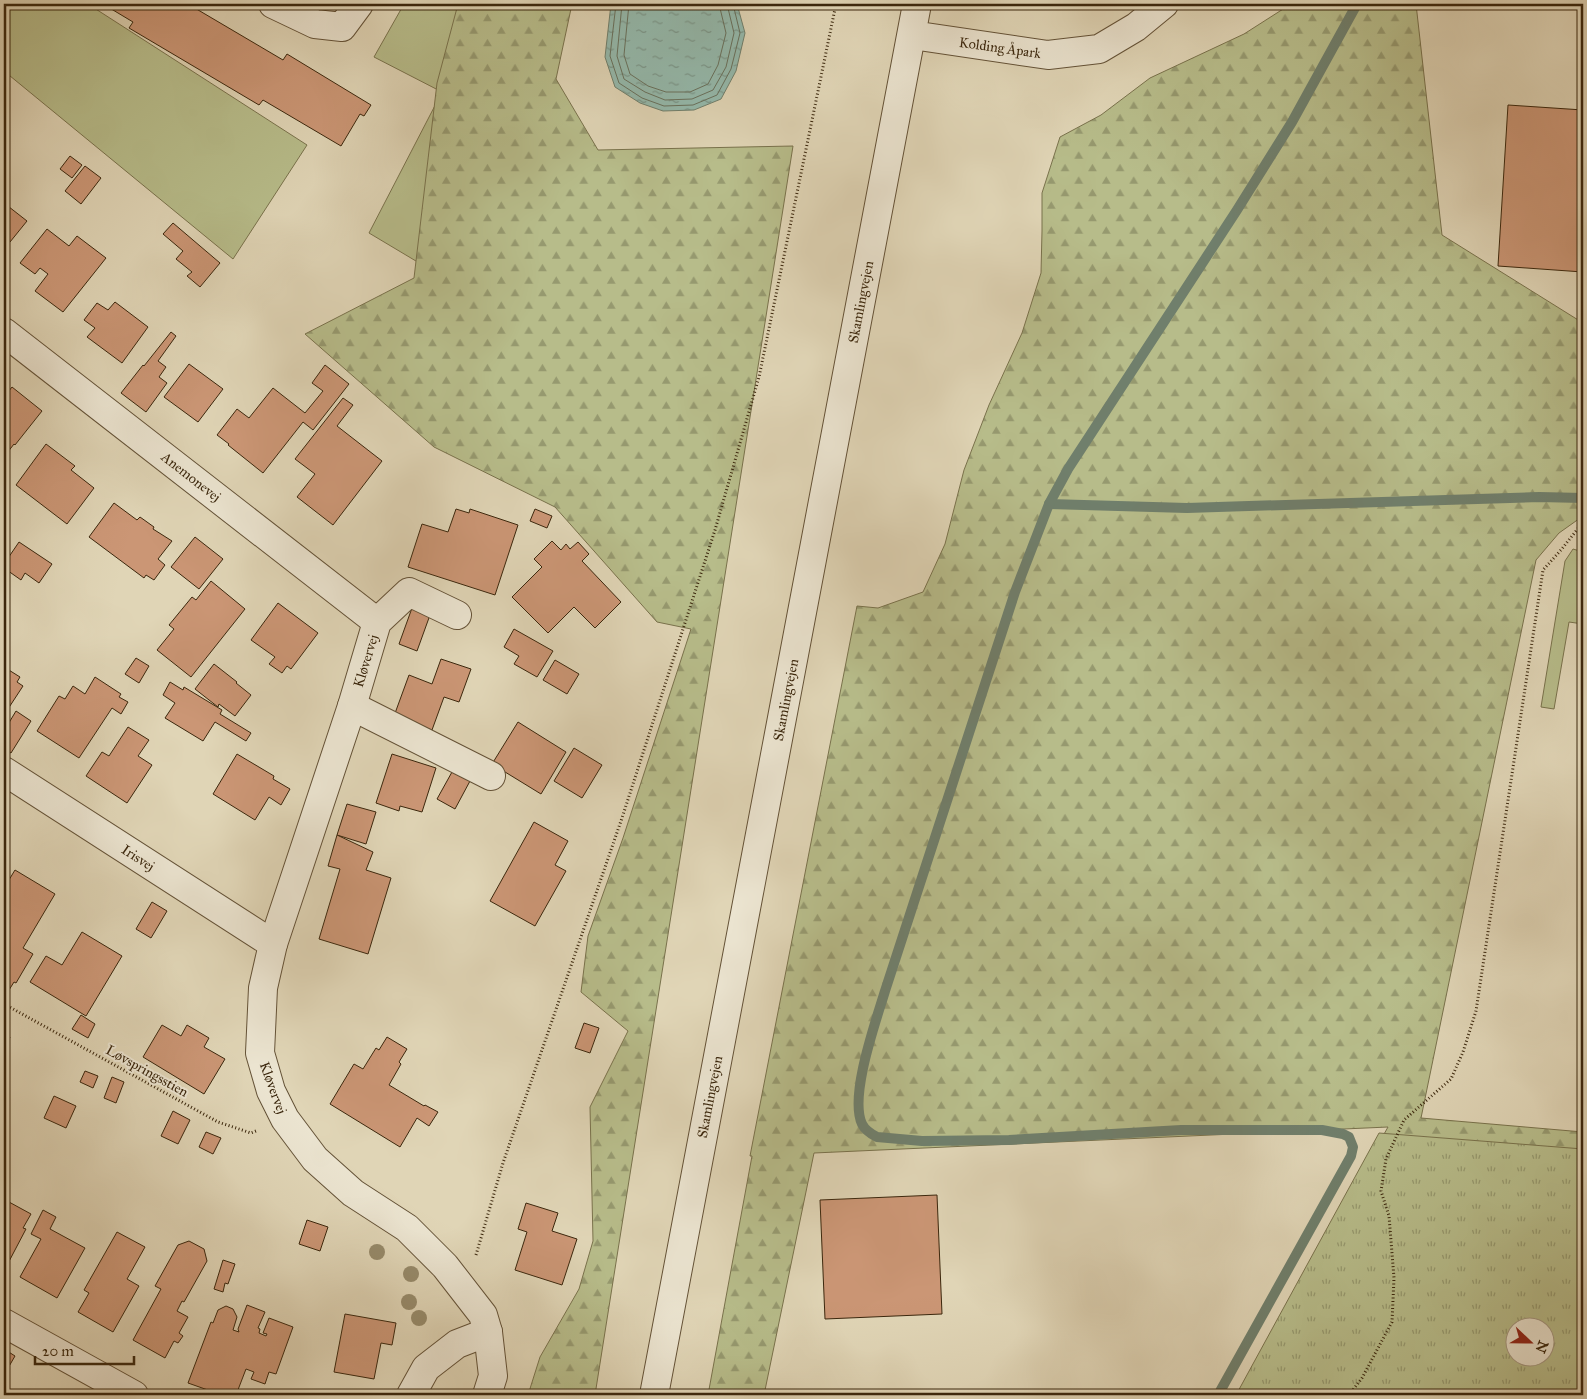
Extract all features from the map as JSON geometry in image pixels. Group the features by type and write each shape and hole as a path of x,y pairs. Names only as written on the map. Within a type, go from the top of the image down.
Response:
{"street":[{"path":"273,4 315,24 342,27 359,4"},
{"name":"Skamlingvejen","path":"654,1395 917,4"},
{"name":"Kolding Åpark","path":"912,35 1048,55 1099,49 1136,27 1164,4"},
{"name":"Anemonevej","path":"4,332 377,622"},
{"name":"Kløvervej","path":"457,615 409,592 377,622 352,706 273,944 262,988 260,1053 271,1091 285,1120 315,1159 353,1193 407,1228 445,1266 484,1314 493,1376 487,1395"},
{"name":"Kløvervej","path":"352,706 491,776"},
{"name":"Irisvej","path":"4,772 273,944"},
{"path":"4,1323 134,1395"},
{"path":"411,1395 426,1368 457,1344 488,1332"}],"path":[{"path":"461,1286 477,1252 503,1162 622,818 718,520 759,376 836,4"},
{"path":"1349,1395 1362,1378 1392,1322 1394,1278 1389,1216 1381,1190 1386,1159 1404,1120 1451,1079 1463,1052 1476,1011 1543,570 1580,526 1583,526"},
{"name":"Løvspringsstien","path":"4,1004 218,1122 252,1133 285,1120"}],"green space":[{"path":"4,4 88,4 307,145 233,259 4,71"},
{"path":"404,4 556,4 498,310 369,233 442,92 374,57"},
{"path":"458,4 572,4 556,79 598,150 793,146 595,1395 528,1395 540,1357 579,1289 593,1241 590,1107 628,1031 581,992 588,936 623,838 691,629 657,622 555,507 434,447 305,334 414,278 437,83"},
{"path":"1291,4 1416,4 1442,235 1583,323 1583,516 1559,533 1536,560 1421,1118 1583,1132 1583,1395 1237,1395 1388,1127 814,1153 764,1395 708,1395 752,1156 750,1156 857,606 878,608 923,592 945,544 964,470 989,405 1022,333 1041,273 1042,193 1060,137 1101,115 1150,78 1244,34"},
{"path":"1573,549 1583,552 1583,624 1569,622 1554,709 1541,707 1565,561"},
{"path":"1379,1133 1583,1149 1583,1395 1236,1395"}],"water":[{"path":"611,4 737,4 745,33 736,71 721,99 694,110 663,111 640,103 615,87 605,57"}],"building":[{"path":"103,4 188,4 283,60 287,54 371,105 364,116 360,114 341,146 263,100 259,105 129,28 133,22"},
{"path":"1508,105 1583,110 1583,272 1498,266"},
{"path":"70,156 82,165 72,178 60,169"},
{"path":"85,166 101,178 81,204 65,191"},
{"path":"4,203 27,221 10,242 4,237"},
{"path":"173,223 220,263 200,287 187,276 192,272 176,259 183,251 163,234"},
{"path":"47,229 69,246 77,236 106,258 63,312 35,291 48,274 40,268 35,274 20,263"},
{"path":"115,302 148,327 122,363 87,337 95,328 84,320 97,303 108,310"},
{"path":"171,332 176,336 158,361 166,367 159,377 167,383 146,412 121,393"},
{"path":"189,364 223,389 198,422 164,397"},
{"path":"325,365 349,384 313,430 303,422 263,473 217,435 237,409 249,418 273,388 305,413 323,391 312,383"},
{"path":"12,387 42,411 4,457 4,397"},
{"path":"343,398 353,405 337,426 382,461 333,525 297,497 315,474 295,459"},
{"path":"46,444 75,466 71,470 94,488 67,524 16,485"},
{"path":"114,503 137,520 140,517 154,527 153,529 172,541 158,559 165,565 154,580 146,575 144,578 89,537"},
{"path":"456,509 469,513 470,509 518,525 495,595 408,567 422,524 448,532"},
{"path":"535,509 552,516 547,528 530,521"},
{"path":"195,537 223,559 199,589 171,567"},
{"path":"552,541 561,550 566,544 570,549 578,542 589,554 582,561 621,602 595,628 574,607 548,633 512,597 542,567 534,559"},
{"path":"19,542 52,564 39,583 25,573 21,580 4,568 4,564"},
{"path":"211,581 245,609 191,677 157,650 174,629 169,625 192,597 196,600"},
{"path":"278,603 318,633 291,669 287,666 282,673 269,664 275,657 251,640"},
{"path":"412,608 430,615 417,651 399,644"},
{"path":"514,629 553,651 537,677 514,664 519,656 504,647"},
{"path":"136,658 149,666 139,683 125,674"},
{"path":"441,659 471,669 459,702 444,697 432,730 394,716 409,675 432,684"},
{"path":"555,660 579,674 567,694 543,680"},
{"path":"214,664 251,695 235,716 219,704 218,707 195,689"},
{"path":"4,667 20,677 17,682 23,686 6,712 4,710"},
{"path":"95,677 121,694 119,697 128,702 121,714 112,708 79,758 37,731 59,696 65,699 73,686 85,694"},
{"path":"170,682 183,690 184,687 222,710 220,714 251,733 246,741 215,722 203,741 165,718 175,703 163,695"},
{"path":"16,711 31,721 11,753 4,749 4,731"},
{"path":"518,722 566,752 541,794 492,764"},
{"path":"128,727 149,740 138,756 152,765 127,803 86,776 102,752 109,756"},
{"path":"574,748 602,765 582,798 554,781"},
{"path":"237,754 274,776 273,779 290,789 281,805 269,797 255,820 213,794"},
{"path":"392,754 436,768 422,812 400,806 399,811 376,803"},
{"path":"452,772 470,781 455,809 437,799"},
{"path":"347,804 376,812 366,844 337,835"},
{"path":"534,822 568,841 555,865 566,871 535,926 490,901"},
{"path":"337,835 373,852 366,870 391,878 368,954 319,939 340,869 328,866"},
{"path":"15,870 55,894 23,948 33,954 16,983 14,982 9,990 4,987 4,970 7,964 4,962 4,888"},
{"path":"152,902 167,911 151,938 136,929"},
{"path":"82,932 122,956 86,1016 30,982 46,956 62,965"},
{"path":"81,1015 95,1024 88,1038 72,1029"},
{"path":"584,1023 599,1028 590,1053 575,1048"},
{"path":"162,1025 181,1036 187,1025 209,1038 204,1047 225,1059 204,1094 143,1057"},
{"path":"4,1034 10,1037 4,1051"},
{"path":"387,1037 407,1049 389,1085 424,1106 438,1112 429,1126 417,1118 400,1147 330,1104 354,1064 363,1069 376,1048 379,1050"},
{"path":"85,1071 98,1076 93,1088 80,1082"},
{"path":"112,1077 124,1082 116,1103 104,1098"},
{"path":"54,1096 76,1106 66,1128 44,1118"},
{"path":"173,1111 190,1120 178,1144 161,1136"},
{"path":"206,1132 221,1138 213,1154 199,1147"},
{"path":"937,1195 942,1314 825,1319 820,1200"},
{"path":"9,1202 31,1214 23,1228 26,1229 5,1269 4,1211"},
{"path":"526,1203 558,1213 552,1231 577,1239 562,1285 515,1270 527,1232 518,1229"},
{"path":"43,1210 56,1217 50,1229 85,1248 57,1298 20,1277 41,1239 31,1234"},
{"path":"307,1220 328,1227 320,1251 299,1244"},
{"path":"117,1232 145,1247 127,1279 139,1286 113,1332 78,1312 89,1293 84,1290"},
{"path":"189,1241 204,1249 207,1261 177,1311 188,1317 179,1333 183,1336 178,1343 174,1341 165,1358 133,1340 161,1289 155,1286 178,1245"},
{"path":"223,1260 235,1264 228,1284 225,1283 223,1292 214,1289"},
{"path":"247,1305 265,1312 258,1328 260,1329 259,1333 266,1336 267,1334 263,1333 269,1318 293,1327 276,1374 269,1372 265,1384 251,1379 254,1372 246,1369 236,1395 222,1395 188,1383 211,1322 213,1323 218,1310 226,1306 233,1309 237,1317 233,1330 239,1332 238,1329"},
{"path":"345,1314 396,1323 392,1345 381,1343 374,1379 334,1372"},
{"path":"4,1349 15,1356 4,1375"}],"waterway":[{"path":"1218,1395 1351,1156 1353,1147 1349,1137 1322,1130 1181,1130 1009,1140 922,1141 877,1137 870,1133 862,1124 859,1111 859,1096 865,1058 885,991 1015,592 1049,504 1068,469 1237,210 1292,122 1357,4"},
{"path":"1049,504 1187,508 1539,497 1583,498"}]}
